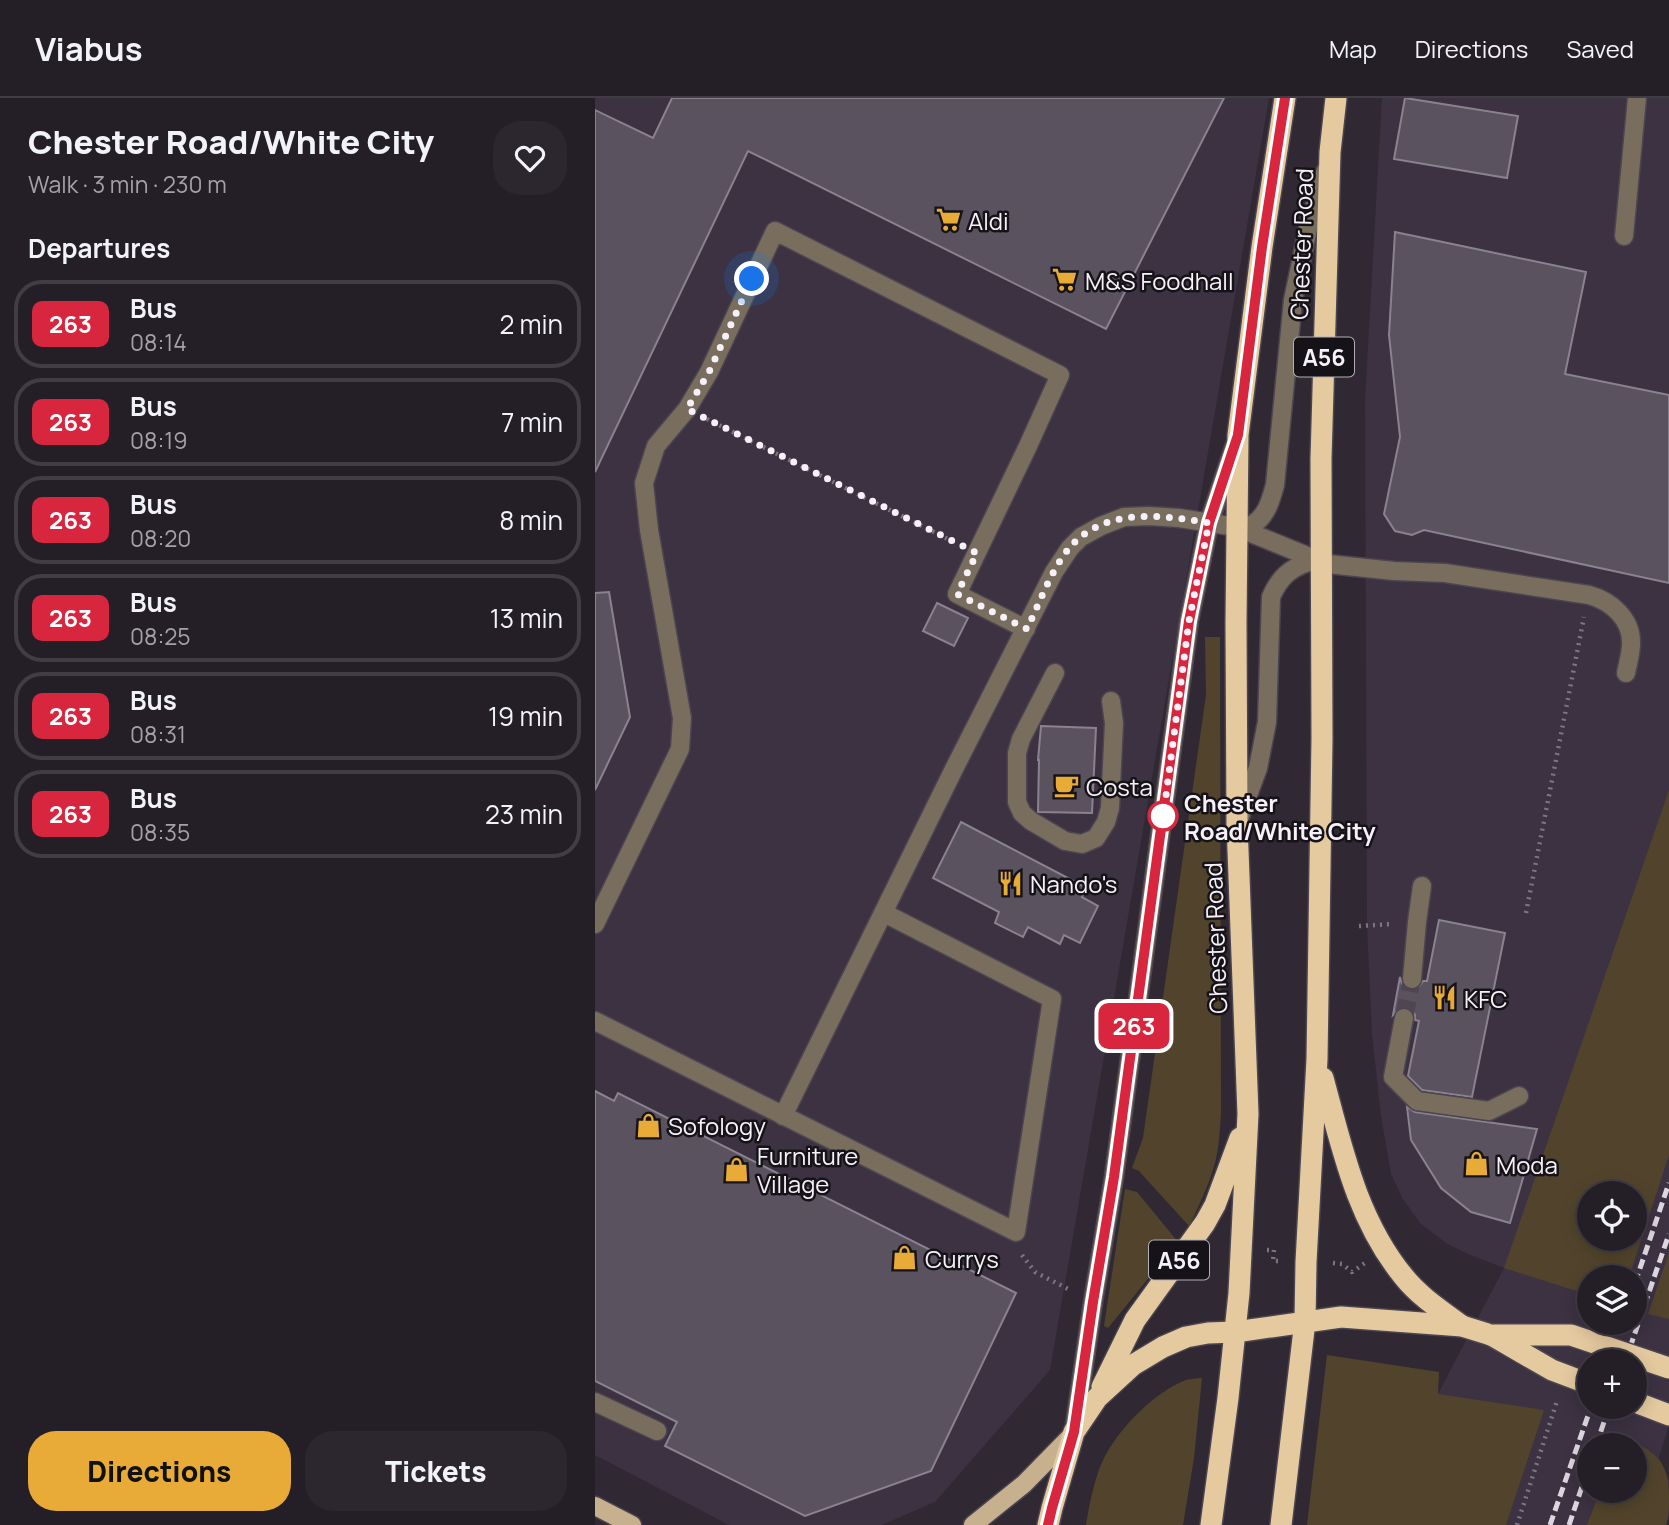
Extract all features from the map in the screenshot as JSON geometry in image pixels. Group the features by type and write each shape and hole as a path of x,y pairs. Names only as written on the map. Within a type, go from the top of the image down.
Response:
{"highway":[{"name":"Chester Road","path":"1211,1525 1235,1332 1242,1251 1248,1114 1237,824 1238,435 1262,247 1285,98"},
{"name":"Chester Road","path":"1281,1525 1305,1321 1317,1059 1322,739 1321,459 1330,152 1336,98"},
{"name":"A56","path":"1317,1059 1349,1174 1376,1235 1405,1279 1430,1303 1462,1326"},
{"name":"A56","path":"1048,1525 1074,1432 1097,1398 1135,1320 1193,1242 1210,1214 1233,1160 1248,1114"},
{"name":"A56","path":"1097,1398 1133,1365 1163,1347 1186,1337 1207,1333 1235,1332 1341,1317 1462,1326 1491,1335"},
{"path":"1491,1335 1571,1335 1669,1368"},
{"path":"1491,1335 1552,1370 1577,1379"},
{"path":"1647,1407 1669,1415"}],"main road":[{"path":"973,1525 1024,1484 1074,1432"},
{"path":"595,1506 632,1525"}],"street":[{"path":"1624,236 1637,98"},
{"path":"1236,527 1252,524 1271,503 1293,300 1308,229 1330,152"},
{"path":"595,924 680,749 682,718 649,530 644,483 656,446 687,409 709,372 775,231 1060,375 957,594 1027,629"},
{"path":"1074,1432 1114,1177 1187,630 1209,523 1238,435"},
{"path":"783,1116 1054,572 1070,548 1081,537 1101,526 1124,517 1149,516 1236,527 1322,562"},
{"path":"1237,824 1258,768 1267,722 1271,597 1277,583 1287,572 1299,565 1322,562 1394,571 1445,573 1600,598 1616,610 1627,626 1631,645 1626,673"},
{"path":"1055,673 1021,738 1017,753 1017,802 1022,813 1031,821 1065,841 1082,844 1096,838 1106,822 1110,808 1114,723 1111,701"},
{"path":"1412,979 1422,886"},
{"path":"595,1021 1016,1232 1052,999 884,913"},
{"path":"1404,1018 1393,1077 1417,1101 1489,1111 1519,1096"},
{"path":"595,1402 657,1431"}],"path":[{"path":"687,409 977,553"},
{"path":"1526,913 1589,595"},
{"path":"1359,926 1417,922"},
{"path":"1016,1232 1023,1257 1035,1272 1093,1302"},
{"path":"1266,1250 1273,1250 1273,1261 1281,1261"},
{"path":"1333,1263 1342,1264 1352,1272 1370,1260"},
{"path":"1517,1525 1559,1394"}],"shaded area":[{"path":"595,98 1269,98 1050,1370 935,1502 882,1525 729,1525 595,1455"},
{"path":"1382,98 1669,98 1669,1425 1659,1457 1669,1480 1669,1516 1666,1525 1387,1525 1438,1394 1504,1268 1446,1243 1420,1223 1403,1199 1391,1174 1381,1116 1372,1034 1367,925 1365,400"},
{"path":"1205,637 1220,637 1221,1113 1215,1163 1189,1226 1139,1171 1132,1168 1143,1138 1206,695"},
{"path":"1669,790 1669,1155 1647,1222 1647,1181 1577,1181 1577,1251 1638,1251 1633,1265 1577,1265 1577,1291 1504,1268"},
{"path":"1125,1189 1137,1192 1178,1242 1108,1328 1104,1326"},
{"path":"1669,1253 1669,1319 1648,1314"},
{"path":"1327,1355 1439,1372 1438,1394 1544,1410 1506,1525 1307,1525"},
{"path":"1202,1378 1194,1458 1183,1525 1086,1525 1100,1467 1124,1428 1160,1394 1186,1380"},
{"path":"1647,1449 1657,1457 1666,1473 1668,1484 1669,1508 1666,1525 1587,1525 1595,1503 1647,1503"}],"building":[{"path":"672,98 1224,98 1106,329 748,151 595,472 595,110 653,138"},
{"path":"1405,98 1518,116 1507,178 1394,159"},
{"path":"1395,232 1586,272 1565,374 1669,395 1669,583 1424,530 1412,535 1395,531 1384,514 1400,437 1389,335"},
{"path":"609,592 630,717 595,790 595,593"},
{"path":"937,603 968,618 954,646 923,631"},
{"name":"Costa","path":"1041,726 1096,728 1092,813 1038,812"},
{"name":"Nando's","path":"961,822 1087,888 1082,897 1098,906 1080,943 1064,935 1060,944 1028,927 1023,937 995,923 999,912 933,878"},
{"name":"KFC","path":"1439,920 1505,933 1472,1097 1422,1090 1408,1076 1419,1021 1415,1020 1412,1010 1405,1007 1393,1015 1400,977 1402,984 1410,990 1417,989 1423,981 1427,981"},
{"path":"595,1091 614,1101 618,1093 1016,1293 931,1471 805,1516 665,1446 677,1422 595,1381"},
{"name":"Moda","path":"1407,1107 1415,1112 1537,1129 1510,1223 1471,1212 1441,1188 1411,1140"}],"tunnel":[{"path":"1404,1018 1412,979"}],"railway":[{"path":"1641,1265 1669,1183"},
{"path":"1629,1349 1669,1234"},
{"path":"1611,1349 1616,1335"},
{"path":"1550,1525 1587,1419"},
{"path":"1600,1433 1605,1419"},
{"path":"1569,1525 1577,1501"}],"bus line":[{"name":"263","path":"1048,1525 1074,1432 1114,1177 1189,621 1209,523 1238,435 1262,247 1285,98"}],"place":[{"name":"Aldi","path":"948,220"},
{"name":"M&S Foodhall","path":"1065,280"},
{"name":"Costa","path":"1066,786"},
{"name":"Chester Road/White City","path":"1163,816"},
{"name":"Nando's","path":"1010,883"},
{"name":"KFC","path":"1444,998"},
{"name":"Sofology","path":"648,1125"},
{"name":"Moda","path":"1476,1164"},
{"name":"Furniture Village","path":"737,1169"},
{"name":"Currys","path":"905,1258"}],"route":[{"path":"752,279 709,372 687,409 977,553 957,594 1027,629 1054,572 1081,537 1124,517 1179,518 1209,523 1189,621 1163,816"}]}
